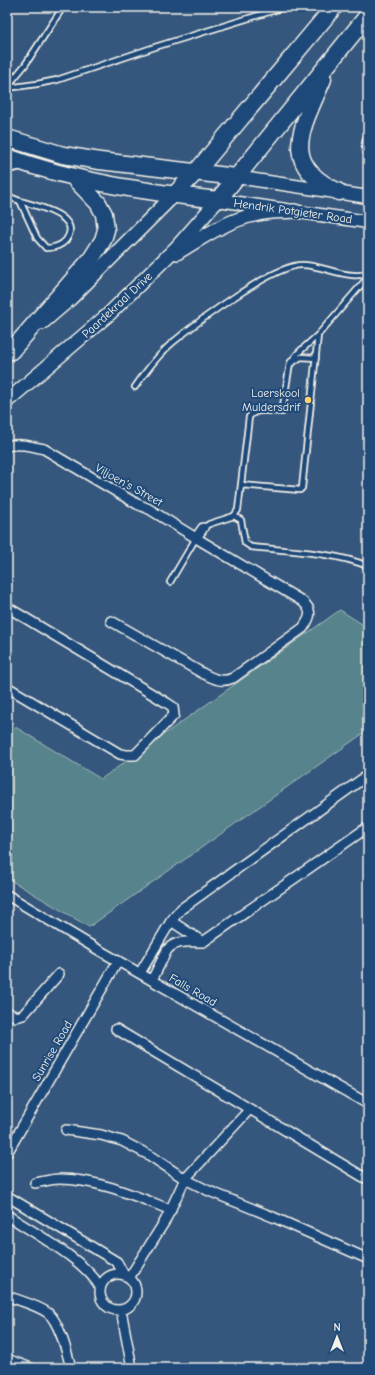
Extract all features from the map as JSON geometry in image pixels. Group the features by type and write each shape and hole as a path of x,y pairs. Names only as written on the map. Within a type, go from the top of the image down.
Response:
{"highway":[{"path":"174,195 196,172 334,7"},
{"path":"7,157 31,166 73,177 174,195 218,200 368,14"},
{"path":"331,61 301,132 300,149 306,168 314,177 326,186 339,192"},
{"path":"7,138 63,155 100,161 236,177"},
{"path":"9,352 91,259 103,240 106,230 104,214 98,203 73,177"}],"main road":[{"name":"Hendrik Potgieter Road","path":"236,177 368,196"},
{"path":"9,352 70,299 174,195"},
{"name":"Hendrik Potgieter Road","path":"218,200 368,222"},
{"name":"Paardekraal Drive","path":"7,401 109,314 162,262 218,200"},
{"path":"162,262 221,226 237,219 259,213 295,211"}],"street":[{"name":"Viljoen's Street","path":"7,446 28,445 44,449 137,504 149,509 302,601 307,605 310,611 308,621 303,628 233,678 228,680 215,680 111,621"},
{"path":"196,538 203,528"},
{"path":"7,607 167,703 173,708 174,715 135,754 120,754 7,687"},
{"path":"140,973 171,921 181,909 368,775"},
{"path":"152,980 170,946 180,943 203,942 368,827"},
{"name":"Falls Road","path":"7,895 118,961 368,1104"},
{"path":"171,921 203,942"},
{"path":"152,953 162,960"},
{"name":"Sunrise Road","path":"7,1153 118,961"},
{"path":"7,1012 16,1016 23,1015 59,974"},
{"path":"116,1029 249,1110 365,1178"},
{"path":"127,1276 171,1210 185,1179 249,1110"},
{"path":"66,1130 101,1134 122,1141 149,1155 185,1179 209,1191 273,1217 368,1259"},
{"path":"35,1183 58,1179 84,1181 114,1188 171,1210"},
{"path":"7,1196 117,1262 136,1288 135,1300 131,1305 121,1310 109,1308 104,1305 100,1300 99,1293 102,1282 112,1274 127,1276"},
{"path":"7,1215 70,1256 91,1273 100,1287"},
{"path":"7,1296 41,1309 53,1318 64,1343 71,1368"},
{"path":"121,1310 132,1368"},
{"path":"7,1359 31,1368"}],"lane":[{"path":"7,88 25,65 63,7"},
{"path":"7,88 57,80 155,47 284,7"},
{"path":"368,135 364,145 368,155"},
{"path":"7,170 31,166"},
{"path":"7,196 20,200 46,209 62,217 67,221 70,229 67,239 58,246 46,248 36,238 20,200"},
{"path":"135,387 154,361 172,343 253,284 278,271 288,267 302,265 353,275 368,274"},
{"path":"203,528 209,524 234,516 238,510 249,416 252,412 256,411 282,412 290,363 298,352 318,335 368,277"},
{"path":"241,485 302,489 318,335"},
{"path":"290,363 301,357 316,358"},
{"path":"234,516 241,520 245,543 251,547 354,560 368,566"},
{"path":"170,582 196,538"}],"green space":[{"path":"340,610 368,628 368,730 89,927 7,878 7,722 101,779"}],"place":[{"name":"Laerskool Muldersdrif","path":"308,400"}]}
